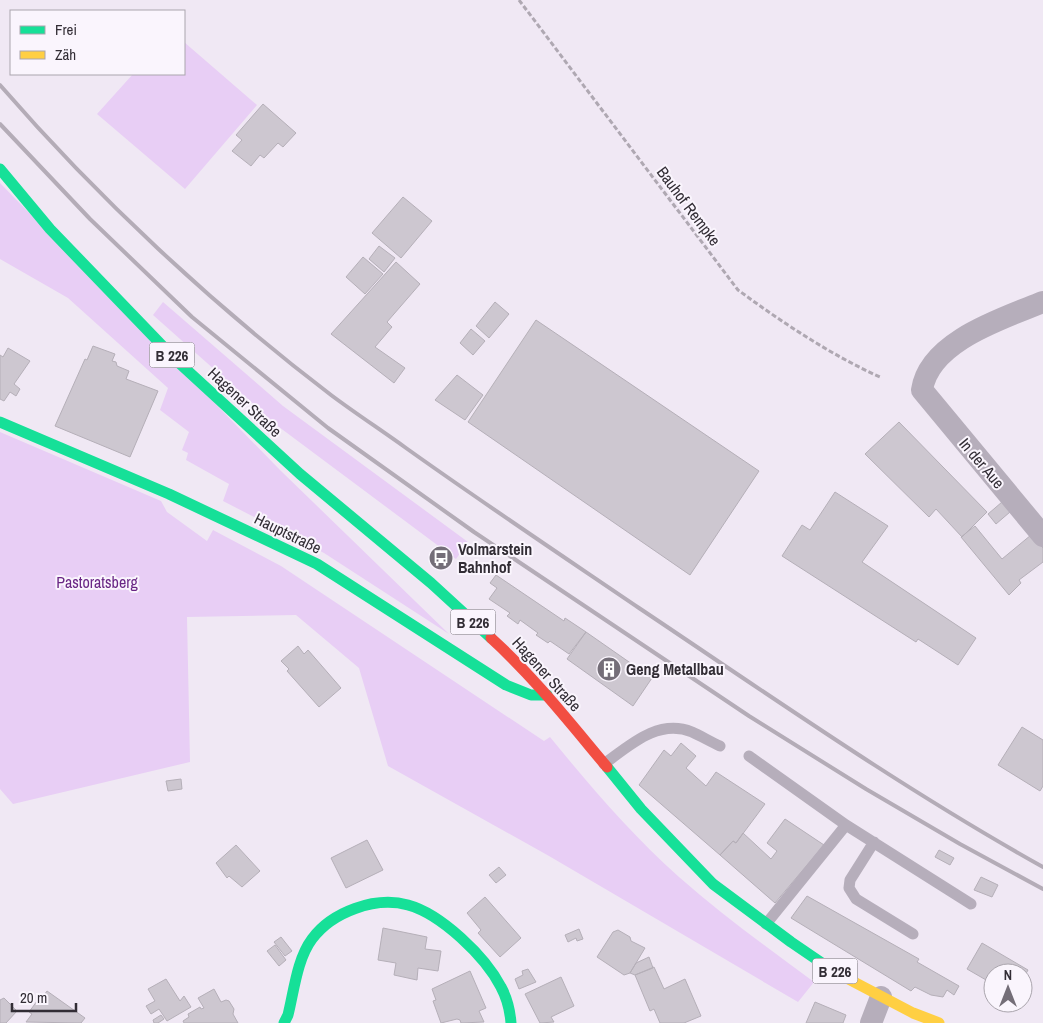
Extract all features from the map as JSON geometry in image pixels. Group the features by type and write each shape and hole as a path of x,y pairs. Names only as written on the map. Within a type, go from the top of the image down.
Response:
{"main road":[{"name":"Hagener Straße","path":"0,170 50,229 177,361 300,474 431,583 513,658 547,695 641,809 713,884 766,924 836,972 913,1013 939,1023"},
{"name":"Hauptstraße","path":"0,422 169,494 317,564 506,685 531,695 547,695"},
{"path":"284,1023 288,1015 304,955 311,940 337,917 368,906 384,903 409,905 420,910 444,926 475,952 498,980 510,1012 511,1023"}],"street":[{"name":"In der Aue","path":"1043,302 985,325 945,351 929,368 923,380 922,390 1043,536"},
{"path":"871,1023 882,997"}],"lane":[{"path":"604,764 641,736 669,728 691,731 720,746"},
{"path":"749,756 846,825 971,904"},
{"path":"766,924 846,825"},
{"path":"874,842 850,880 849,888 856,899 913,934"}],"path":[{"name":"Bauhof Rempke","path":"519,0 738,290 768,312 846,361 882,378"}],"green space":[{"path":"185,43 257,105 185,189 97,114 132,75 185,75"},
{"path":"0,183 280,470 449,634 324,553 223,501 229,484 186,460 188,453 182,450 189,432 160,410 168,388 68,298 0,259"},
{"path":"163,302 283,406 468,542 456,559 279,427 153,315"},
{"name":"Pastoratsberg","path":"0,432 161,501 167,512 207,541 213,530 281,566 544,741 550,737 580,774 661,861 728,918 814,982 798,1002 549,856 388,766 359,668 296,615 187,617 190,762 13,804 0,789"}],"building":[{"path":"263,104 296,133 283,147 278,143 264,158 260,155 251,166 232,151 242,140 236,135"},
{"path":"403,197 432,221 401,258 372,233"},
{"path":"379,246 395,258 384,272 369,259"},
{"path":"363,257 383,274 365,294 346,277"},
{"path":"396,262 420,284 387,322 392,327 375,347 405,368 394,383 331,334"},
{"path":"495,302 509,314 489,338 476,326"},
{"path":"536,320 759,471 690,575 468,422"},
{"path":"471,329 485,341 473,355 460,343"},
{"path":"93,346 115,354 112,361 116,362 117,366 129,371 126,379 158,391 130,457 55,426 85,359 87,360"},
{"path":"8,348 30,361 14,384 20,389 16,396 10,392 4,401 0,399 0,355 3,357"},
{"path":"457,375 483,395 465,420 435,400"},
{"path":"899,422 987,512 962,537 936,509 929,517 865,454"},
{"path":"835,492 888,526 862,562 976,638 958,665 918,639 916,642 782,556 802,525 810,530"},
{"path":"1002,502 1010,512 996,524 988,514"},
{"path":"975,526 1002,559 1031,535 1043,548 1043,562 1019,580 1021,583 1009,595 961,537"},
{"path":"496,575 564,621 565,618 586,632 569,654 550,641 548,643 536,635 538,633 520,620 518,624 507,616 510,613 489,599 497,588 490,583"},
{"name":"Geng Metallbau","path":"586,632 652,678 633,706 567,659"},
{"path":"298,646 304,654 308,650 341,688 319,707 287,671 289,669 281,661"},
{"path":"1022,727 1043,740 1043,786 1040,791 998,765"},
{"path":"681,743 696,756 686,768 706,786 716,772 765,804 736,843 733,841 720,855 639,785 664,750 671,756"},
{"path":"181,779 182,789 168,791 166,781"},
{"path":"785,819 824,845 775,903 720,855 733,841 736,843 743,833 771,859 777,851 767,843"},
{"path":"367,840 383,870 346,888 331,858"},
{"path":"236,845 260,871 242,887 229,876 227,878 216,863"},
{"path":"939,850 954,858 950,865 935,857"},
{"path":"499,867 506,875 496,883 489,875"},
{"path":"981,877 998,885 992,897 974,890"},
{"path":"807,896 919,959 917,962 959,986 954,995 947,990 943,997 931,995 915,987 911,991 791,918"},
{"path":"485,897 521,938 500,957 478,933 481,930 467,913"},
{"path":"383,928 427,937 425,949 441,951 438,971 418,968 417,980 394,975 396,963 378,960"},
{"path":"579,929 583,939 577,941 576,938 568,942 565,935"},
{"path":"618,930 630,937 631,941 645,948 630,973 624,975 597,957 613,932"},
{"path":"281,937 292,951 285,956 274,942"},
{"path":"982,943 1016,963 983,963 983,978 967,969"},
{"path":"275,945 286,960 279,966 267,951"},
{"path":"649,957 653,968 635,975 630,973 636,963"},
{"path":"654,967 664,989 685,979 701,1016 684,1023 660,1023 654,1009 650,1011 635,975"},
{"path":"528,969 536,982 519,989 515,979 523,975 522,971"},
{"path":"470,971 486,1008 479,1011 484,1022 461,1023 457,1019 441,1023 433,1001 436,1000 432,989"},
{"path":"561,977 574,1006 551,1017 554,1022 540,1023 525,994"},
{"path":"166,979 180,1001 184,996 191,1007 167,1021 159,1009 151,1014 146,1006 155,1001 148,989"},
{"path":"214,989 221,1002 229,1001 234,1009 233,1014 238,1023 184,1023 183,1021 189,1017 188,1014 200,1007 201,1009 204,1008 198,998"},
{"path":"47,991 85,1018 81,1023 26,1022 32,1014 29,1012"},
{"path":"4,998 17,1011 6,1023 0,1023 0,1000"},
{"path":"815,1002 846,1015 843,1023 806,1023"},
{"path":"161,1015 164,1019 154,1023 153,1020"}],"railway":[{"path":"0,85 37,127 116,209 200,287 331,395 493,509 788,708 940,806 1043,867"},
{"path":"0,124 90,219 192,317 328,428 474,532 749,716 866,789 960,844 1043,889"}],"traffic: fast":[{"path":"0,169 50,229 177,361 300,474 431,583 491,638"},
{"path":"0,422 169,494 317,564 506,685 531,695 547,695"},
{"path":"607,767 641,809 713,884 835,972"},
{"path":"284,1023 288,1015 299,966 312,939 321,929 342,914 355,908 382,903 408,905 421,910 434,917 461,938 494,975 505,995 511,1023"}],"traffic: slow":[{"path":"835,972 913,1013 939,1023"}],"traffic: jam":[{"path":"491,638 537,684 607,767"}],"place":[{"name":"Volmarstein Bahnhof","path":"441,558"},
{"name":"Geng Metallbau","path":"609,669"}]}
